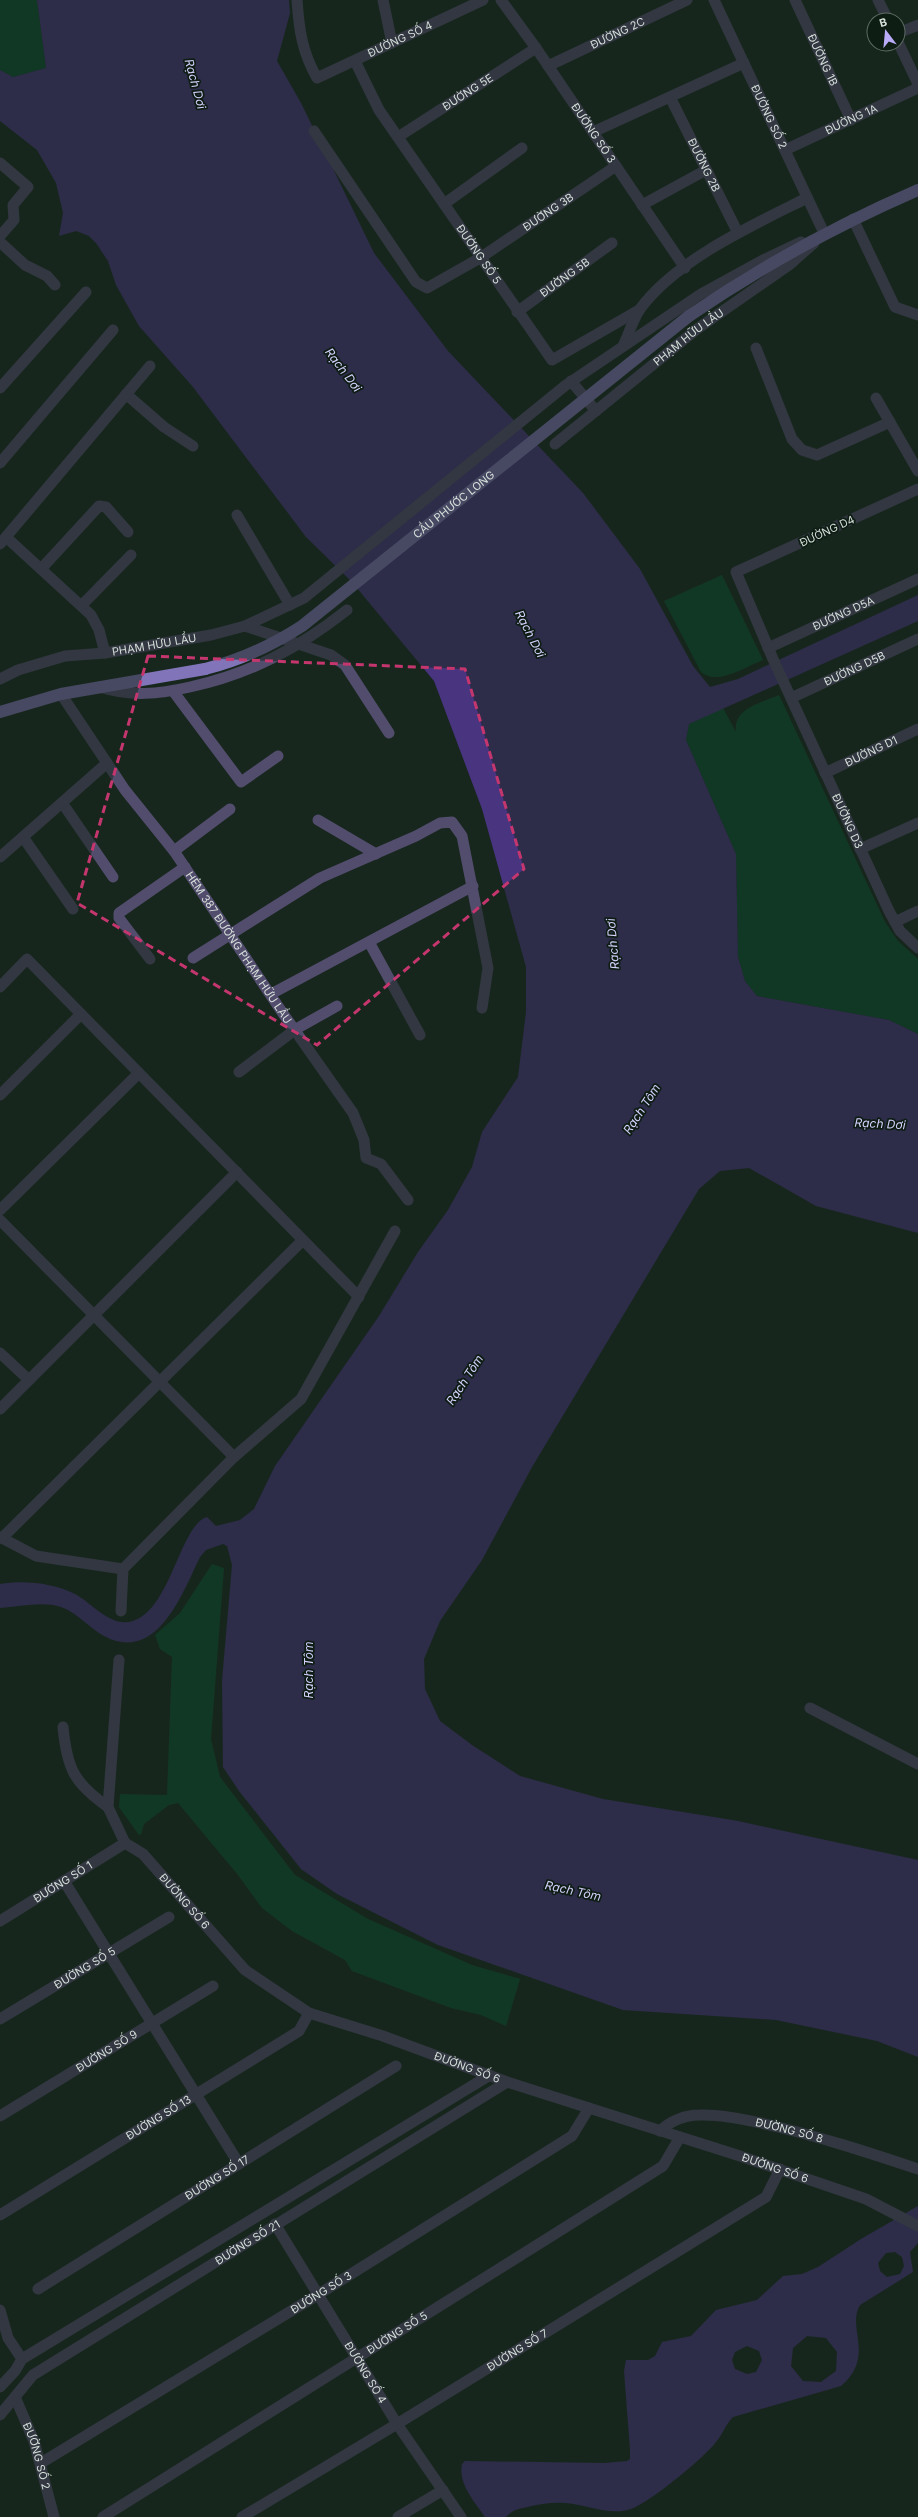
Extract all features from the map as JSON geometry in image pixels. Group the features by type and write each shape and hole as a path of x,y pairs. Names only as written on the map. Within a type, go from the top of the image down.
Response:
{"main road":[{"name":"PHẠM HỮU LẦU","path":"689,316 757,272 824,234 853,219 918,190"},
{"name":"CẦU PHƯỚC LONG","path":"100,687 205,669 250,655 277,642 302,626 689,316"},
{"path":"0,712 61,694 100,687"}],"street":[{"name":"ĐƯỜNG SỐ 4","path":"297,0 300,39 307,60 317,78 483,0"},
{"path":"383,0 392,43"},
{"name":"ĐƯỜNG SỐ 3","path":"501,0 536,48 685,268"},
{"name":"ĐƯỜNG 2C","path":"548,66 687,0"},
{"name":"ĐƯỜNG SỐ 2","path":"714,0 824,234"},
{"name":"ĐƯỜNG 1B","path":"796,0 851,120"},
{"path":"878,0 884,12"},
{"path":"906,29 918,24"},
{"name":"ĐƯỜNG 5E","path":"398,137 536,48"},
{"path":"903,52 918,84"},
{"name":"ĐƯỜNG SỐ 5","path":"355,61 379,110 517,312 552,360 639,310"},
{"path":"592,132 744,63"},
{"name":"ĐƯỜNG 1A","path":"785,150 918,88"},
{"name":"ĐƯỜNG 2B","path":"670,97 738,233"},
{"name":"ĐƯỜNG 3B","path":"314,130 420,285 427,288 480,258 616,166"},
{"path":"444,204 522,148"},
{"path":"0,163 28,187 13,205 14,220 0,236"},
{"path":"642,206 706,170"},
{"path":"624,346 639,310 664,284 685,268 738,233 808,198"},
{"path":"853,219 895,306 918,315"},
{"name":"PHẠM HỮU LẦU","path":"568,383 732,277 793,245 824,234"},
{"name":"PHẠM HỮU LẦU","path":"555,444 697,329 789,265 824,234"},
{"path":"0,242 21,261 47,276 55,285"},
{"name":"ĐƯỜNG 5B","path":"517,312 612,243"},
{"path":"0,388 86,292"},
{"path":"0,463 113,330"},
{"path":"756,348 792,439 802,450 816,455 890,422"},
{"path":"105,653 99,630 91,615 82,605 41,569 3,541 150,366"},
{"path":"568,383 596,411"},
{"name":"CẦU PHƯỚC LONG","path":"304,598 568,383"},
{"path":"126,394 164,427 192,446"},
{"path":"876,398 918,471"},
{"name":"ĐƯỜNG D4","path":"770,653 736,572 918,489"},
{"path":"41,569 99,506 106,507 128,532"},
{"path":"237,515 290,605"},
{"path":"82,605 131,555"},
{"name":"ĐƯỜNG D5A","path":"770,653 918,579"},
{"name":"PHẠM HỮU LẦU","path":"0,679 18,670 65,656 105,653 211,635 245,626 304,598"},
{"path":"100,687 132,694 173,691 211,682 248,670 300,644 347,610"},
{"path":"245,626 331,655 345,665 390,732"},
{"name":"ĐƯỜNG D5B","path":"788,693 918,639"},
{"name":"ĐƯỜNG D3","path":"770,653 894,922 918,948"},
{"path":"173,691 241,782 278,756"},
{"name":"HẺM 387 ĐƯỜNG PHẠM HỮU LẦU","path":"61,694 125,790 174,851 353,1113 364,1140 366,1158 381,1164 408,1200"},
{"name":"ĐƯỜNG D1","path":"825,772 918,729"},
{"path":"0,857 63,804 107,763"},
{"path":"63,804 113,877"},
{"path":"174,851 230,809"},
{"path":"318,820 376,854"},
{"path":"193,958 229,933 320,878 376,854 440,823 452,822 462,836 488,968 482,1008"},
{"path":"860,850 918,823"},
{"path":"23,837 72,909"},
{"path":"150,959 119,918 119,913 185,867"},
{"path":"271,994 473,886"},
{"path":"894,922 918,911"},
{"path":"369,942 420,1035"},
{"path":"0,987 27,959 359,1297"},
{"path":"239,1072 296,1029 337,1006"},
{"path":"0,1095 81,1014"},
{"path":"0,1210 139,1073"},
{"path":"0,1409 237,1172"},
{"path":"0,1220 234,1457"},
{"path":"121,1611 123,1569 234,1457 301,1399 395,1231"},
{"path":"123,1569 36,1556 1,1537 303,1240"},
{"path":"0,1352 29,1380"},
{"path":"108,1807 119,1660"},
{"path":"810,1708 918,1764"},
{"path":"63,1727 65,1750 74,1773 86,1791 108,1807 125,1843"},
{"name":"ĐƯỜNG SỐ 1","path":"0,1921 125,1843"},
{"name":"ĐƯỜNG SỐ 6","path":"125,1843 143,1854 245,1970 309,2013 383,2036 507,2082 780,2169 866,2199 918,2226"},
{"path":"64,1881 239,2164"},
{"name":"ĐƯỜNG SỐ 5","path":"0,2019 169,1917"},
{"name":"ĐƯỜNG SỐ 9","path":"0,2116 213,1986"},
{"name":"ĐƯỜNG SỐ 13","path":"0,2215 299,2031 309,2013"},
{"name":"ĐƯỜNG SỐ 17","path":"38,2289 396,2066"},
{"name":"ĐƯỜNG SỐ 21","path":"0,2387 15,2371 22,2359 490,2075"},
{"name":"ĐƯỜNG SỐ 21","path":"0,2415 33,2374 507,2082"},
{"name":"ĐƯỜNG SỐ 3","path":"40,2463 319,2294 572,2136 589,2108"},
{"name":"ĐƯỜNG SỐ 8","path":"660,2131 668,2124 686,2117 698,2115 723,2117 824,2138 918,2169"},
{"name":"ĐƯỜNG SỐ 5","path":"103,2517 663,2166 680,2137"},
{"name":"ĐƯỜNG SỐ 7","path":"242,2517 398,2424 766,2196 780,2169"},
{"name":"ĐƯỜNG SỐ 4","path":"275,2224 398,2424 461,2517"},
{"path":"1,2317 8,2338 22,2359"},
{"name":"ĐƯỜNG SỐ 2","path":"15,2397 34,2441 54,2517"},
{"path":"398,2517 443,2490"}],"highlighted area":[{"path":"148,656 465,669 524,869 317,1045 77,903"}],"green space":[{"path":"0,0 37,0 46,68 13,77 0,70"},
{"path":"722,575 763,660 740,671 715,677 708,676 701,672 664,601"},
{"path":"779,695 885,922 898,941 918,959 918,1034 889,1020 757,996 745,981 738,957 736,854 686,740 689,724 723,708 736,732 736,724 739,717 744,712 757,704"},
{"path":"212,1564 224,1568 211,1739 220,1777 295,1875 368,1919 472,1965 520,1979 506,2026 481,2015 451,2008 352,1971 345,1960 292,1931 262,1908 238,1875 178,1803 169,1805 144,1824 141,1834 139,1835 119,1807 120,1794 167,1795 172,1657 160,1649 155,1635 180,1613"}],"water":[{"path":"37,0 289,0 290,13 277,61 301,103 374,253 448,351 583,493 640,569 693,666 710,687 738,679 918,595 918,621 689,724 686,740 736,854 738,957 745,981 757,996 889,1020 918,1034 918,1233 816,1206 749,1168 720,1171 699,1189 532,1467 482,1560 440,1621 424,1659 425,1689 440,1721 472,1745 520,1776 603,1799 738,1821 918,1860 918,2057 877,2041 776,2020 623,2010 438,1945 337,1894 301,1869 239,1791 223,1767 222,1681 232,1565 227,1546 223,1544 206,1550 200,1557 176,1606 165,1621 153,1633 139,1641 123,1642 104,1636 78,1616 54,1605 39,1604 0,1608 0,1584 19,1582 38,1583 57,1587 75,1594 102,1614 117,1621 133,1621 146,1613 157,1601 189,1535 198,1523 207,1517 216,1526 240,1520 254,1509 275,1466 379,1316 418,1252 448,1210 472,1167 482,1132 518,1077 526,1012 526,967 482,809 434,681 352,582 306,537 193,387 139,326 116,285 108,261 96,243 89,236 76,231 59,236 63,213 56,183 37,150 0,121 0,70 13,77 46,68"},
{"path":"918,2206 918,2243 910,2252 913,2272 860,2305 856,2323 859,2353 857,2364 851,2375 841,2386 733,2417 710,2449 663,2489 631,2509 623,2511 607,2511 574,2504 551,2503 518,2509 506,2517 485,2517 468,2492 462,2478 462,2464 465,2461 604,2463 627,2461 630,2459 630,2449 624,2371 626,2360 648,2360 655,2356 662,2342 691,2336 716,2310 757,2300 783,2276 802,2274 818,2267 861,2239","holes":["895,2252 902,2257 904,2266 900,2274 887,2277 880,2271 878,2263 886,2253","807,2336 826,2338 837,2352 836,2371 821,2382 803,2381 791,2366 793,2348","747,2346 759,2351 762,2360 756,2372 747,2374 735,2369 732,2360 735,2352"]}],"water label":[{"name":"Rạch Dơi","path":"195,84"},
{"name":"Rạch Dơi","path":"343,370"},
{"name":"Rạch Dơi","path":"530,634"},
{"name":"Rạch Dơi","path":"613,944"},
{"name":"Rạch Tôm","path":"642,1109"},
{"name":"Rạch Dơi","path":"880,1124"},
{"name":"Rạch Tôm","path":"465,1380"},
{"name":"Rạch Tôm","path":"309,1670"},
{"name":"Rạch Tôm","path":"573,1891"}]}
